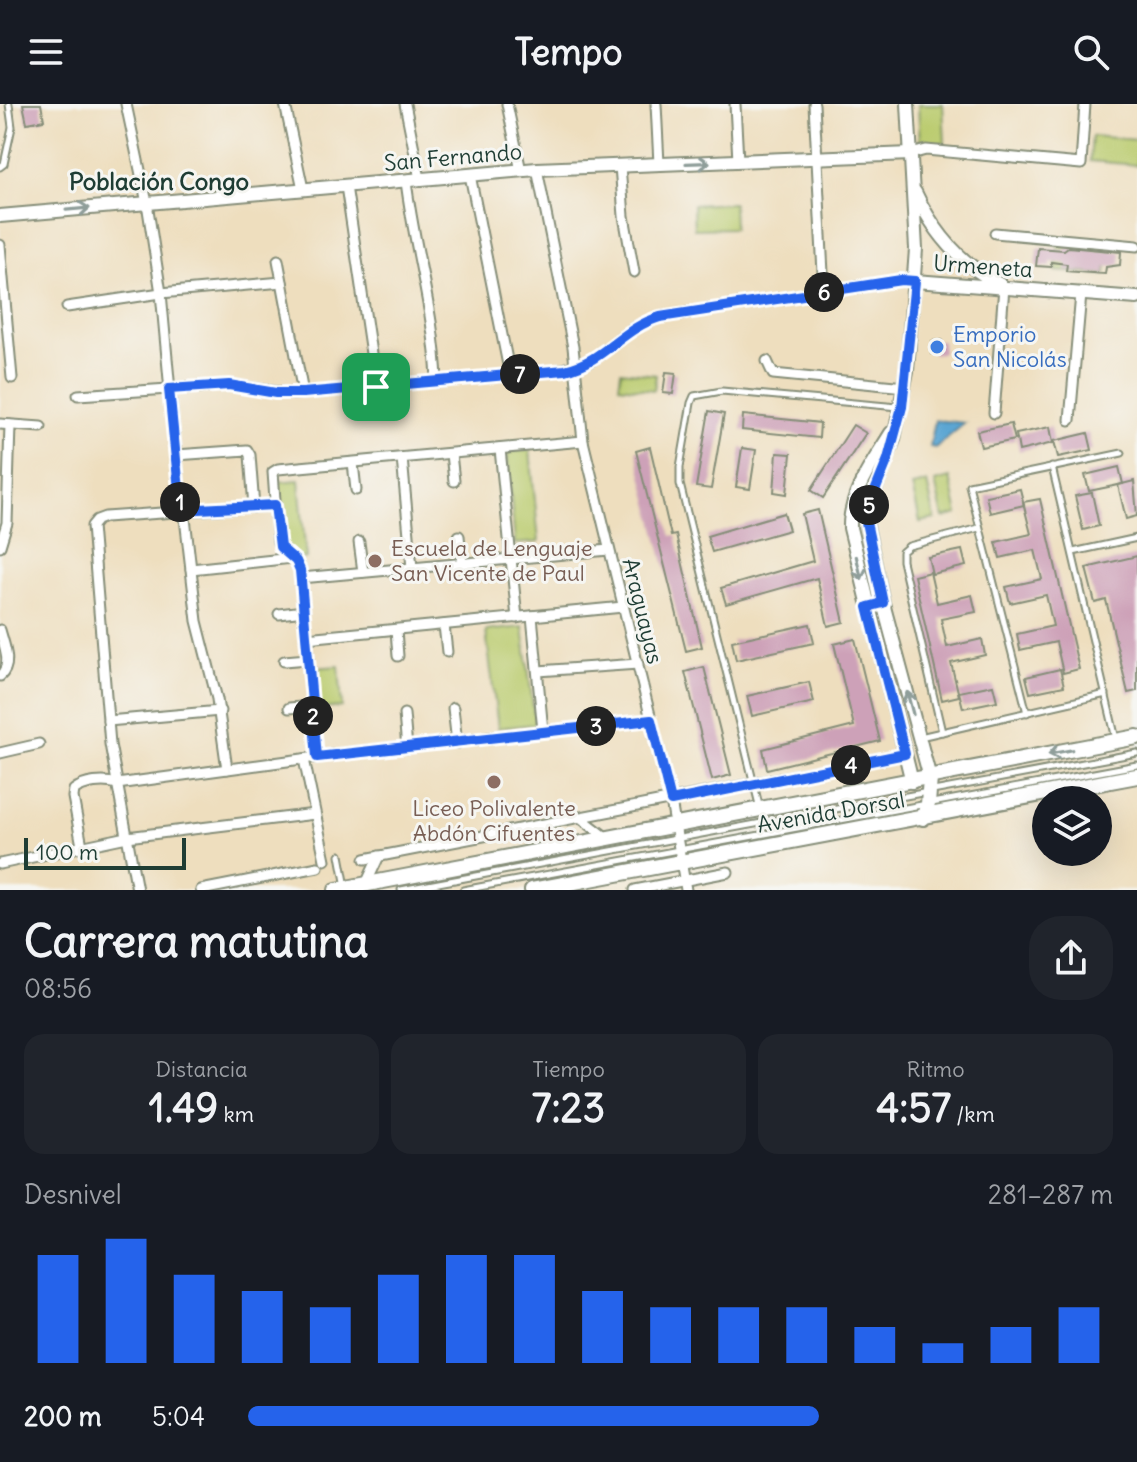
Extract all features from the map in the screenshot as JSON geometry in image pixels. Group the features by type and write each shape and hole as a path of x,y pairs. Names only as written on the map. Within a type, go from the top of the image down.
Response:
{"main road":[{"name":"Avenida Dorsal","path":"533,890 928,798 1137,737"},
{"name":"Avenida Dorsal","path":"928,798 1137,776"},
{"name":"Avenida Dorsal","path":"341,889 607,838 677,832 760,810 912,782 928,798"}],"street":[{"path":"126,104 147,203 161,293 181,510 185,518 200,633 220,711 227,769"},
{"path":"285,104 303,189"},
{"path":"405,104 420,179"},
{"path":"507,104 521,171"},
{"path":"656,104 659,164"},
{"path":"735,104 738,161"},
{"path":"814,104 824,292"},
{"path":"908,104 915,281 905,387 901,414 866,522 883,603 919,737 928,798"},
{"path":"911,154 926,150 1081,164 1085,104"},
{"name":"San Fernando","path":"0,216 537,169 911,154"},
{"path":"620,166 624,216 634,272"},
{"name":"Araguayas","path":"537,169 573,347 583,441 671,801 685,886"},
{"path":"470,175 510,375"},
{"path":"406,181 415,245 433,332 437,382"},
{"path":"346,186 376,387"},
{"path":"912,186 946,243 968,264 1004,287 994,413"},
{"name":"Urmeneta","path":"995,233 1137,246"},
{"path":"0,245 12,378"},
{"path":"278,260 303,393"},
{"name":"Urmeneta","path":"78,395 229,385 276,393 303,393 574,368 599,357 629,331 652,320 901,280 1137,298"},
{"path":"67,307 161,293 282,282"},
{"path":"1070,420 1081,294"},
{"path":"767,361 773,374 905,387"},
{"path":"901,414 869,468 849,519 912,782"},
{"path":"0,546 6,529 5,425 41,427"},
{"path":"317,757 299,565 278,542 272,475 278,469 583,441"},
{"path":"500,449 517,618"},
{"path":"176,455 247,450 254,507"},
{"path":"451,454 454,481"},
{"path":"402,458 412,568"},
{"path":"353,463 356,490"},
{"path":"137,890 108,721 91,535 94,522 105,517 275,505"},
{"path":"459,536 462,563"},
{"path":"359,542 363,572"},
{"path":"301,578 609,550"},
{"path":"191,569 292,558"},
{"path":"868,607 883,603"},
{"path":"306,638 623,607"},
{"path":"279,614 304,611"},
{"path":"532,616 543,731"},
{"path":"444,625 447,652"},
{"path":"0,630 8,664 0,676"},
{"path":"396,630 398,656"},
{"path":"284,661 308,659"},
{"path":"538,671 638,664"},
{"path":"289,708 313,706"},
{"path":"453,708 457,743"},
{"path":"108,721 220,711"},
{"path":"404,714 407,748"},
{"path":"82,846 73,797 74,790 81,786 651,720"},
{"path":"0,753 39,744"},
{"name":"Avenida Dorsal","path":"365,859 905,754"},
{"path":"201,890 322,864 304,759"},
{"path":"0,852 1,863 127,837 315,814"},
{"path":"581,818 607,838"},
{"path":"366,884 379,856"},
{"path":"635,890 685,886 728,872"}],"lane":[{"path":"0,167 4,164 12,127 9,104"},
{"path":"760,810 680,484 691,403 694,396 722,391 901,414"},
{"path":"1027,713 969,485 1122,453"},
{"path":"1052,467 1117,741"},
{"path":"942,732 902,552 909,546 979,528"},
{"path":"1073,552 1137,538"},
{"path":"919,737 1106,694"},
{"path":"928,798 1137,753"},
{"path":"401,890 677,832 928,798 1137,765"},
{"path":"340,855 341,889"},
{"path":"463,890 679,856"}],"green space":[{"path":"918,104 943,104 945,143 920,145"},
{"path":"1092,136 1137,140 1137,165 1090,161"},
{"path":"733,203 734,228 694,229 693,205"},
{"path":"1058,241 1108,245 1106,275 1056,271"},
{"path":"621,371 656,375 654,390 619,386"},
{"path":"530,450 539,542 515,544 507,452"},
{"path":"950,478 958,514 943,518 935,482"},
{"path":"299,480 306,558 285,560 278,482"},
{"path":"927,483 935,519 920,522 912,486"},
{"path":"523,627 535,724 498,728 486,631"},
{"path":"339,666 342,707 317,709 314,668"}],"water":[{"path":"935,420 965,423 935,448 930,447"}],"building":[{"path":"23,104 41,104 44,120 27,123"},
{"path":"1068,247 1121,252 1120,265 1106,267 1105,274 1066,271 1067,264 1051,262 1051,267 1036,266 1038,248 1064,250"},
{"name":"Emporio San Nicolás","path":"942,340 943,353 932,354 932,341"},
{"path":"666,372 676,373 673,394 663,393"},
{"path":"709,411 724,414 711,489 696,487"},
{"path":"743,415 820,423 819,438 742,430"},
{"path":"1011,424 1015,440 981,447 977,431"},
{"path":"853,425 866,433 823,498 811,490"},
{"path":"1050,427 1053,443 1019,451 1016,434"},
{"path":"1088,433 1092,450 1058,457 1054,441"},
{"path":"650,447 671,536 676,535 702,647 686,651 636,451"},
{"path":"742,448 756,450 750,489 736,487"},
{"path":"777,453 791,454 787,494 774,492"},
{"path":"1119,467 1123,484 1089,491 1085,475"},
{"path":"1134,481 1137,516 1126,519 1118,485"},
{"path":"1020,489 1024,505 990,513 986,496"},
{"path":"1092,493 1099,526 1083,530 1075,496"},
{"path":"1040,499 1079,669 1063,673 1056,642 1020,650 1017,634 1053,626 1046,595 1010,603 1006,587 1042,579 1035,550 1000,558 996,542 1031,534 1023,502"},
{"path":"818,510 844,622 828,626 817,578 726,604 721,588 813,561 802,514"},
{"path":"784,513 789,530 712,552 707,536"},
{"path":"962,550 966,566 932,574 928,557"},
{"path":"1137,556 1137,691 1128,693 1106,600 1095,603 1086,568"},
{"path":"930,572 937,603 972,595 976,612 941,619 947,647 982,639 985,655 951,663 959,696 942,700 914,576"},
{"path":"810,624 814,643 736,660 732,641"},
{"path":"855,639 880,741 767,769 763,749 854,726 834,644"},
{"path":"704,667 731,775 712,780 685,672"},
{"path":"1060,669 1064,686 1030,693 1026,677"},
{"path":"809,682 814,702 752,716 747,696"},
{"path":"993,685 997,701 963,708 959,692"}],"place":[{"name":"Emporio San Nicolás","path":"937,347"},
{"name":"Escuela de Lenguaje San Vicente de Paul","path":"375,561"},
{"name":"Liceo Polivalente Abdón Cifuentes","path":"494,782"}],"district":[{"name":"Población Congo","path":"159,182"}],"route":[{"path":"901,280 915,281 902,407 888,459 866,514 866,529 883,603 868,607 905,754 671,801 651,720 317,757 300,570 296,561 278,542 275,505 181,510 169,389 229,385 294,394 376,387 565,370 591,361 636,327 660,317 901,280"}]}
